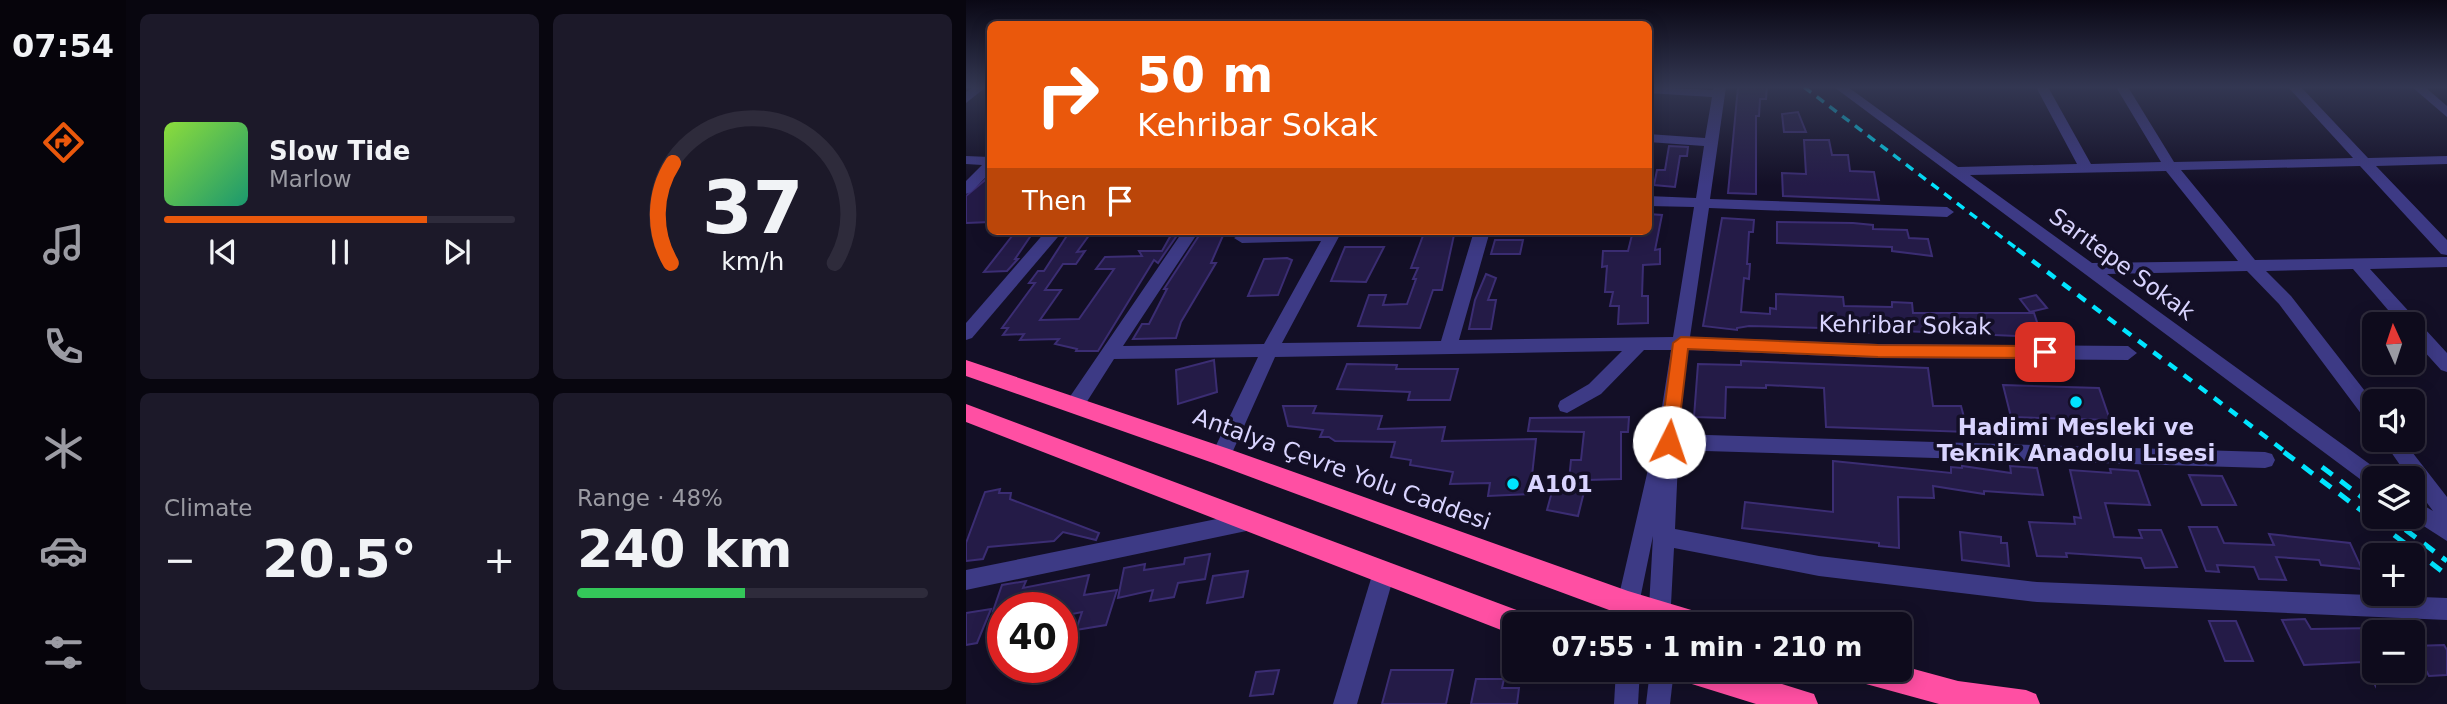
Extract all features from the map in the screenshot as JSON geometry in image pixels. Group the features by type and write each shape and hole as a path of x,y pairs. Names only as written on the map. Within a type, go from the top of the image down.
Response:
{"highway":[{"name":"Antalya Çevre Yolu Caddesi","path":"966,368 1221,456 1623,612"},
{"path":"966,413 1502,617"},
{"path":"1730,682 1804,704"},
{"path":"1910,682 1958,695 2026,704"}],"street":[{"path":"1628,612 1670,413 1715,120"},
{"name":"Sarıtepe Sokak","path":"1885,120 2362,470"},
{"path":"2060,120 2086,168"},
{"path":"2142,120 2170,166 2250,266 2285,300 2362,401"},
{"path":"2325,120 2447,250"},
{"path":"1652,138 1712,142"},
{"path":"966,160 987,163"},
{"path":"1954,171 2447,160"},
{"path":"966,189 987,166"},
{"path":"1652,201 1947,212"},
{"path":"966,334 1052,235"},
{"path":"1074,406 1188,235"},
{"path":"1242,238 1297,235"},
{"path":"1221,456 1270,349 1332,235"},
{"path":"1448,348 1481,235"},
{"path":"2087,269 2447,261"},
{"path":"2357,264 2400,312"},
{"path":"2426,341 2447,365"},
{"name":"Kehribar Sokak","path":"1107,353 1681,343 1878,351 2128,353"},
{"path":"1567,406 1595,389 1639,344"},
{"path":"1660,612 1670,413"},
{"path":"1669,442 2265,460"},
{"path":"2401,452 2447,513"},
{"path":"2425,516 2447,532"},
{"path":"966,580 1251,522"},
{"path":"1665,537 1819,566 2036,593 2447,609"},
{"path":"1345,704 1384,572"},
{"path":"1626,704 1627,682"},
{"path":"1658,704 1661,682"}],"building":[{"path":"1735,120 1756,120 1756,194 1728,193"},
{"path":"1783,120 1801,120 1806,132 1784,132"},
{"path":"1804,140 1829,140 1832,155 1848,155 1850,171 1874,172 1879,200 1783,196 1782,173 1806,174"},
{"path":"1669,146 1688,147 1687,156 1680,156 1675,187 1654,185 1657,170 1665,170"},
{"path":"987,178 987,222 966,223 966,196"},
{"path":"1652,214 1662,215 1655,250 1660,249 1660,264 1643,265 1642,296 1648,296 1648,323 1618,324 1619,306 1610,306 1613,292 1605,292 1607,266 1602,267 1603,251 1628,251 1632,235 1652,235"},
{"path":"1722,218 1754,220 1753,232 1749,232 1749,279 1744,278 1741,312 1770,314 1770,308 1776,309 1776,294 1843,297 1844,306 1892,307 1892,302 1912,303 1913,313 2034,313 2042,337 1879,330 1879,333 1857,333 1857,329 1749,326 1737,330 1703,326"},
{"path":"1777,222 1853,223 1873,225 1873,229 1907,230 1909,238 1928,239 1932,256 1892,251 1892,247 1777,243"},
{"path":"1013,235 1031,235 1015,259 1018,259 1007,271 984,272"},
{"path":"1067,235 1089,235 1077,252 1085,251 1076,264 1063,264 1045,290 1061,290 1040,320 1079,319 1114,269 1096,269 1105,257 1142,256 1139,251 1162,251 1171,235 1177,235 1158,263 1154,260 1098,351 1076,351 1077,349 1055,344 1059,339 1020,340 1024,334 1003,335 1008,328 1002,328 1035,283 1029,283 1038,271 1044,271"},
{"path":"1199,235 1223,235 1211,263 1216,263 1181,322 1176,338 1133,339 1142,324 1149,324 1167,289 1164,289"},
{"path":"1423,235 1454,235 1442,290 1433,290 1420,328 1358,326 1369,295 1386,295 1383,305 1407,304 1418,268 1411,268"},
{"path":"1495,240 1523,240 1520,254 1491,254"},
{"path":"1345,247 1384,247 1366,282 1331,281"},
{"path":"1264,259 1292,260 1278,295 1248,296"},
{"path":"1486,274 1496,278 1488,300 1496,300 1491,329 1469,329 1475,300"},
{"path":"2036,295 2047,308 2030,312 2020,299"},
{"path":"1214,360 1217,392 1178,404 1176,370"},
{"path":"1741,361 1928,368 1933,406 1961,406 1968,432 1826,427 1824,388 1766,385 1766,388 1726,387 1725,418 1694,417 1698,364 1741,365"},
{"path":"1347,364 1397,365 1396,369 1458,369 1450,400 1408,400 1410,392 1337,389"},
{"path":"2003,385 2099,388 2110,420 2011,417"},
{"path":"1283,406 1316,406 1313,413 1382,416 1378,429 1445,427 1442,441 1536,439 1530,494 1488,496 1490,483 1450,484 1453,472 1410,465 1411,460 1391,457 1395,442 1335,441 1329,437 1320,437 1323,430 1288,426"},
{"path":"1629,417 1628,432 1621,432 1621,479 1587,480 1578,516 1547,510 1553,488 1568,490 1571,460 1581,460 1584,432 1528,431 1530,418"},
{"path":"1833,461 1951,473 1951,467 1962,466 2011,473 2010,466 2037,468 2043,495 1984,491 1984,494 1933,486 1934,498 1898,497 1899,548 1879,546 1879,543 1742,528 1745,502 1833,512"},
{"path":"2110,469 2138,471 2150,505 2105,503 2114,537 2142,538 2139,530 2161,530 2177,567 2145,568 2141,558 2066,553 2067,557 2037,556 2029,522 2075,524 2074,517 2081,518 2070,470 2111,473"},
{"path":"2189,475 2222,476 2236,505 2202,505"},
{"path":"1000,489 999,493 1011,493 1010,499 1099,533 1096,540 1063,532 1054,541 988,547 983,559 966,561 966,543 985,492"},
{"path":"2189,527 2217,527 2224,543 2274,545 2269,534 2350,543 2362,569 2321,565 2319,560 2276,557 2286,580 2259,579 2254,567 2217,565 2219,572 2206,571"},
{"path":"1960,532 2001,537 2001,543 2007,543 2009,566 1962,560"},
{"path":"1210,554 1205,579 1178,583 1174,597 1150,601 1153,590 1118,598 1124,568 1145,564 1144,570 1184,564 1185,558"},
{"path":"1248,571 1243,597 1207,603 1213,576"},
{"path":"1089,575 1084,595 1117,590 1106,625 1078,630 1082,612 1078,613 1078,592 1000,592 1002,585 1026,581 1023,588"},
{"path":"987,610 987,619 977,643 966,645 966,613"},
{"path":"2305,619 2311,629 2362,628 2362,662 2304,665 2282,620"},
{"path":"2209,621 2236,621 2253,661 2225,661"},
{"path":"2444,645 2447,650 2447,675 2429,676 2425,668 2425,646"},
{"path":"1279,670 1273,694 1250,696 1256,672"},
{"path":"1391,670 1453,670 1446,704 1382,704"},
{"path":"1476,679 1502,679 1502,688 1519,688 1517,704 1471,704"}],"railway":[{"path":"1847,120 2020,251"},
{"path":"2017,249 2287,453"},
{"path":"2284,452 2447,575"},
{"path":"2322,467 2362,497"},
{"path":"2404,529 2447,561"}],"place":[{"name":"Hadimi Mesleki ve Teknik Anadolu Lisesi","path":"2076,402"},
{"name":"A101","path":"1513,484"}],"route":[{"path":"1669,442 1670,413 1681,343 1878,351 2045,352"}]}
